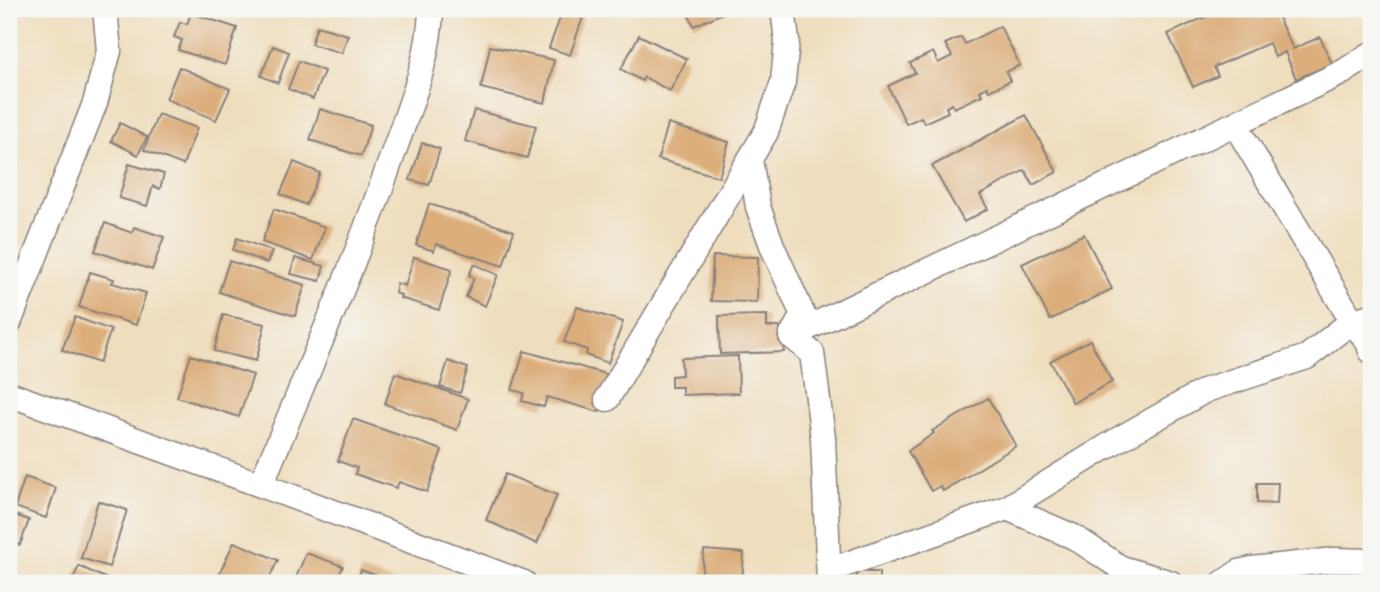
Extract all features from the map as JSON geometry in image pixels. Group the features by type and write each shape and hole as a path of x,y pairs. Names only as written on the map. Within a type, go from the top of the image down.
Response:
{"street":[{"path":"9,324 95,103 109,51 106,9"},
{"path":"261,485 366,232 419,78 431,27 431,9"},
{"path":"607,399 766,132 783,82 787,41 783,9"},
{"path":"791,336 1343,72 1371,54"},
{"path":"1234,124 1362,319 1371,351"},
{"path":"750,160 758,207 803,315 791,336"},
{"path":"791,336 812,353 823,438 830,577 1007,508 1119,439 1206,390 1307,357 1362,319"},
{"path":"9,394 524,583"},
{"path":"1007,508 1074,537 1122,568 1171,583"},
{"path":"1223,583 1240,572 1252,569 1334,560 1371,561"}],"building":[{"path":"686,9 732,9 694,26"},
{"path":"1223,9 1274,9 1293,49 1320,37 1332,64 1296,79 1285,52 1275,57 1269,43 1214,67 1218,76 1193,87 1168,34"},
{"path":"563,10 583,17 570,55 549,48"},
{"path":"191,13 237,28 225,65 178,50 182,40 174,37 180,22 187,24"},
{"path":"317,26 348,35 342,53 311,44"},
{"path":"1000,26 1020,65 1006,72 1010,81 989,91 987,87 980,91 982,95 954,108 952,104 946,107 948,112 924,123 921,117 906,124 888,86 915,73 910,63 933,52 938,63 952,56 945,44 961,37 965,44"},
{"path":"639,35 687,59 670,91 644,77 642,81 621,69"},
{"path":"273,46 289,52 278,83 261,76"},
{"path":"490,46 554,60 545,103 481,88"},
{"path":"299,61 324,71 313,99 288,89"},
{"path":"179,67 230,89 216,120 166,99"},
{"path":"320,109 371,125 361,156 310,140"},
{"path":"474,110 536,126 527,158 465,141"},
{"path":"158,114 197,128 183,165 144,150"},
{"path":"1026,115 1057,172 1033,185 1025,170 980,195 988,209 964,222 932,166"},
{"path":"120,123 147,137 138,155 111,141"},
{"path":"668,124 729,142 719,177 658,159"},
{"path":"422,143 440,149 429,185 410,180"},
{"path":"294,162 320,173 306,205 280,194"},
{"path":"129,164 164,174 160,189 153,186 147,206 119,198"},
{"path":"429,204 514,231 503,266 436,244 434,251 416,245"},
{"path":"274,209 325,227 313,260 262,242"},
{"path":"105,223 132,233 134,227 164,237 152,270 95,251"},
{"path":"1084,234 1112,289 1050,320 1022,264"},
{"path":"237,238 272,251 267,263 233,250"},
{"path":"713,256 758,257 757,302 711,301"},
{"path":"414,257 452,269 439,310 400,298 401,295 395,293 397,283 405,286"},
{"path":"295,258 324,266 320,281 291,274"},
{"path":"229,261 305,285 295,316 219,292"},
{"path":"474,264 498,275 485,306 466,297 474,278 469,275"},
{"path":"90,272 114,279 112,283 146,293 136,325 79,307"},
{"path":"577,307 623,322 608,363 586,355 587,350 564,342"},
{"path":"223,315 265,324 256,361 214,351"},
{"path":"767,315 767,327 783,327 784,352 720,354 719,316"},
{"path":"75,317 111,330 99,363 62,350"},
{"path":"1090,340 1112,382 1073,403 1050,361"},
{"path":"524,351 609,375 599,412 547,397 544,407 522,401 524,393 512,390"},
{"path":"191,355 253,375 239,417 177,397"},
{"path":"738,356 739,393 682,395 682,387 671,387 671,376 682,375 681,358"},
{"path":"448,361 468,368 460,393 440,387"},
{"path":"395,373 468,399 457,430 385,404"},
{"path":"988,398 1016,446 943,491 940,486 931,491 908,451 934,433 932,431"},
{"path":"353,419 442,450 427,492 399,482 396,488 355,474 357,468 338,461"},
{"path":"505,474 557,495 537,544 486,520"},
{"path":"25,477 56,488 46,518 15,507"},
{"path":"1257,483 1278,483 1277,504 1257,503"},
{"path":"98,501 127,510 109,567 81,558"},
{"path":"12,514 29,520 20,545 9,541"},
{"path":"234,542 278,560 267,583 215,583"},
{"path":"704,550 744,553 742,583 701,583"},
{"path":"306,553 343,566 336,583 294,583"},
{"path":"79,566 107,579 105,583 71,583"},
{"path":"361,570 398,583 357,583"},
{"path":"857,572 879,572 879,583 857,583"}]}
